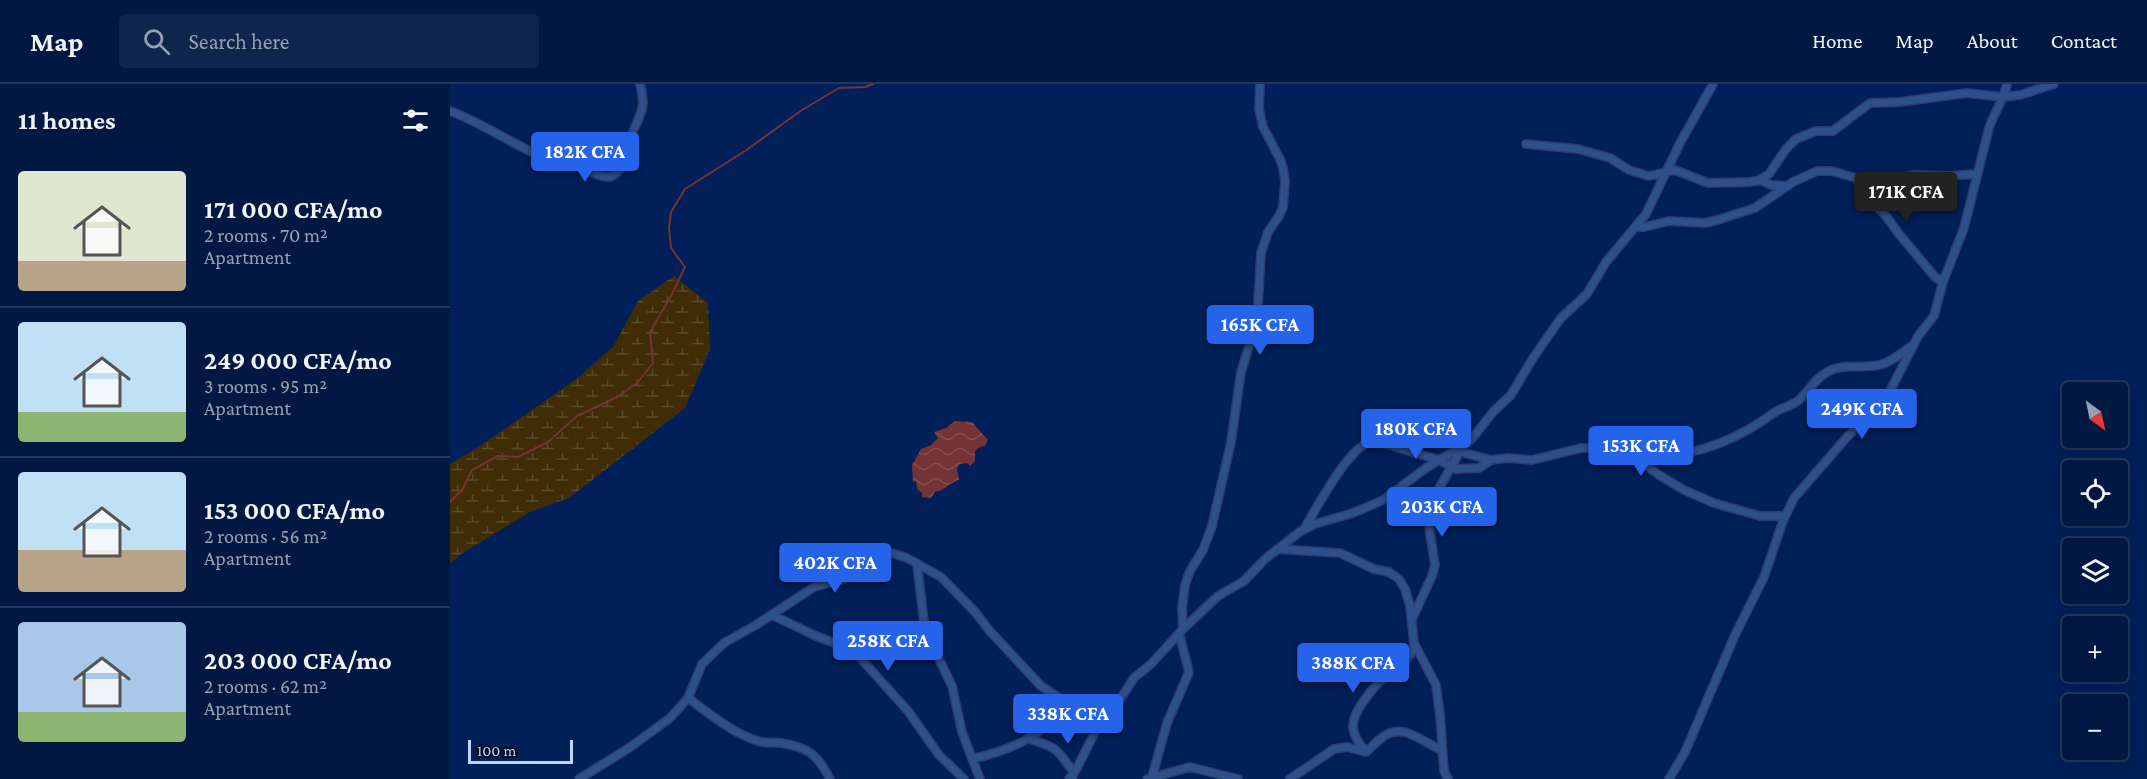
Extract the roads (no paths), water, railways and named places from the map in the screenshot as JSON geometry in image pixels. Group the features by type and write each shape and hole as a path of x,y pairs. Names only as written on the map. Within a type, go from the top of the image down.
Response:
{"street":[{"path":"450,111 540,155 581,167 597,175 609,176 616,174 621,166 633,130 643,112 640,84"},
{"path":"1149,778 1167,723 1189,672 1181,631 1185,585 1203,550 1212,526 1231,442 1241,372 1257,321 1262,248 1282,207 1285,181 1283,168 1263,127 1260,84"},
{"path":"1411,621 1435,565 1429,536 1432,507 1438,489 1462,450 1511,395 1561,318 1587,294 1606,262 1646,214 1665,172 1713,84"},
{"path":"1667,778 1685,752 1735,635 1764,577 1785,516 1794,498 1847,437 1887,397 1918,336 1934,316 1943,282 1964,228 1976,174 1994,113 2007,84"},
{"path":"1526,144 1578,149 1610,158 1629,170 1649,176 1679,170 1702,181 1749,182 1761,180 1769,174 1791,142 1816,131 1833,131 1870,103 1900,102 1967,93 2002,97 2030,93 2054,84"},
{"path":"1635,227 1669,221 1710,223 1755,208 1802,177 1825,170 1856,178 1976,174"},
{"path":"1856,178 1867,196 1935,277 1943,282"},
{"path":"1761,180 1788,186"},
{"path":"1072,777 1094,732 1134,678 1223,592 1244,581 1277,549 1304,530 1374,505 1439,460 1462,450 1491,460 1508,458 1537,460 1561,452 1592,447 1616,447 1651,455 1674,455 1721,442 1760,424 1781,409 1794,404 1816,380 1831,369 1881,365 1914,344"},
{"path":"1304,530 1346,461 1364,443 1376,441 1439,460 1451,468 1464,470 1479,468 1491,460"},
{"path":"1626,450 1676,485 1714,503 1760,516 1785,516"},
{"path":"1277,549 1340,553 1374,569 1389,572 1399,579 1405,589 1410,606 1414,643 1412,653 1368,694 1354,719 1354,734 1366,752"},
{"path":"579,779 670,718 688,698 699,669 714,650 730,638 756,625 814,586 844,579 892,553 941,577 1041,686 1079,711 1094,732"},
{"path":"917,564 925,630 952,686 962,732 980,779"},
{"path":"772,615 806,632 853,650 908,711 939,755 964,779"},
{"path":"1414,643 1436,685 1444,771 1448,779"},
{"path":"688,698 724,725 749,738 759,742 796,746 815,754 830,779"},
{"path":"972,759 1005,751 1029,739 1052,720 1066,702"},
{"path":"1366,752 1385,735 1402,731 1410,732 1428,745 1442,750"},
{"path":"1029,739 1053,746 1072,777"},
{"path":"1290,779 1335,749 1347,747 1366,752"},
{"path":"1149,778 1190,767 1223,778 1238,779"}],"water":[{"path":"955,421 972,422 988,440 985,446 975,451 975,461 970,466 967,463 960,464 957,468 959,480 935,492 931,498 922,497 922,493 917,489 916,481 913,482 912,465 921,449 931,445 938,438 934,432 946,428"}],"waterway":[{"path":"450,502 462,490 472,470 498,456 518,457 548,442 577,416 617,397 637,383 653,363 650,332 685,267 671,248 669,228 671,212 685,189 745,151 802,110 839,88 865,87 873,84"}]}
